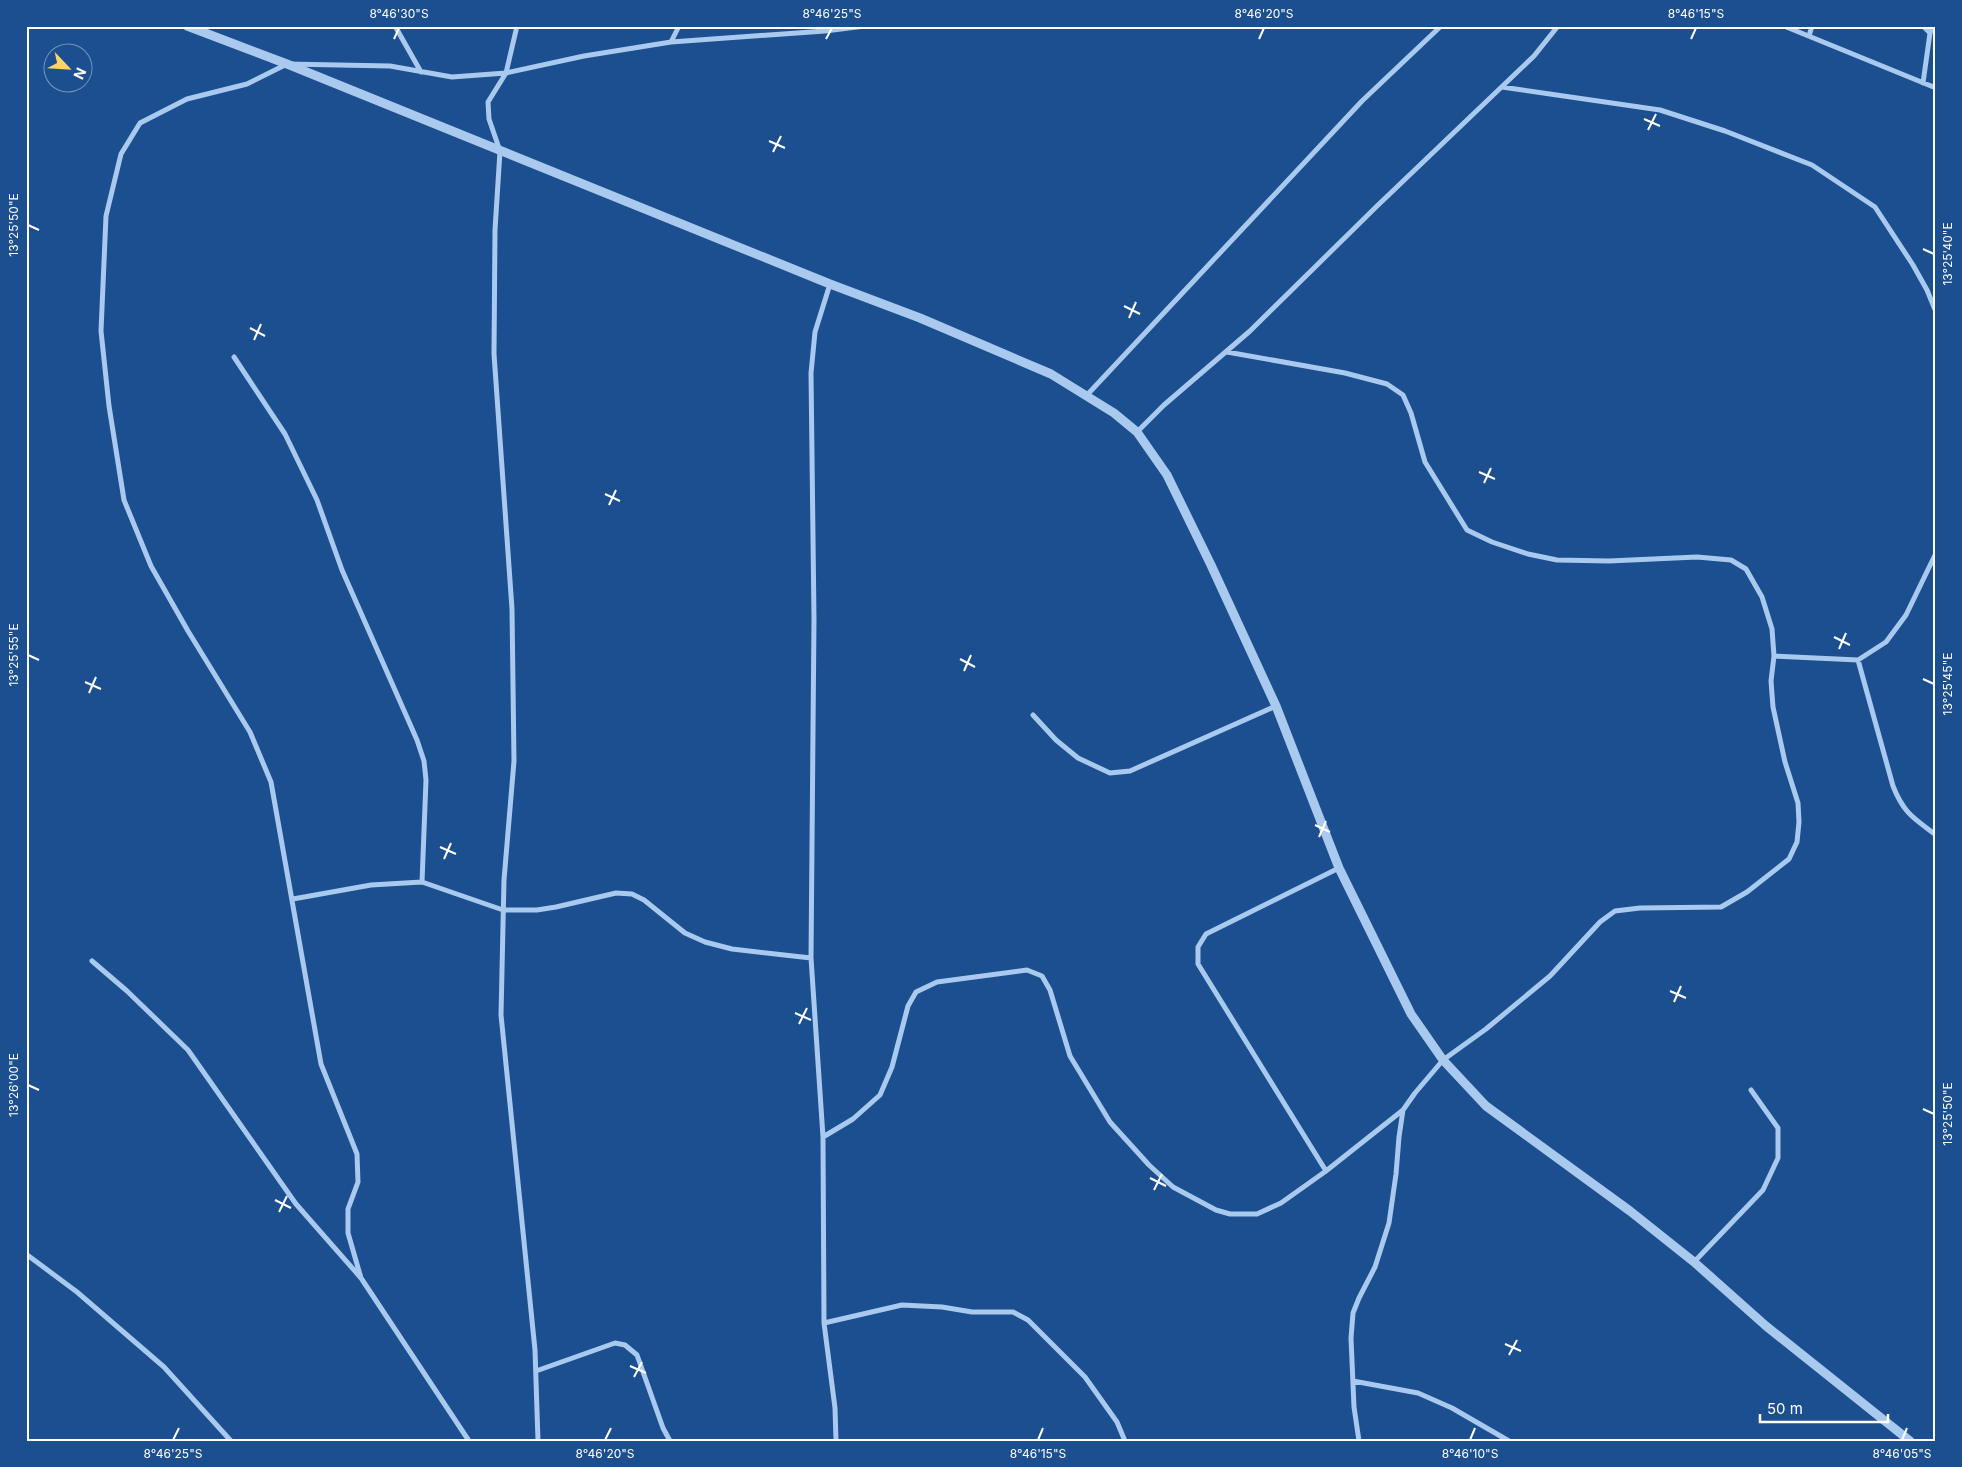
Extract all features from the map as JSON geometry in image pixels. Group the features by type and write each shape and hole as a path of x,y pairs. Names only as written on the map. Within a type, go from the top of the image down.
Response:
{"street":[{"path":"187,26 287,64 830,284 920,318 1050,374 1114,413 1137,432 1167,475 1212,565 1276,706 1340,868 1411,1014 1443,1060 1486,1106 1630,1211 1694,1262 1766,1326 1910,1441"},
{"path":"395,26 421,72"},
{"path":"517,26 506,73 488,102 489,119 500,151 495,230 494,354 512,609 514,761 504,880 501,1015 535,1350 538,1441"},
{"path":"671,42 678,26"},
{"path":"361,1278 348,1233 348,1209 358,1182 357,1154 322,1064 271,782 250,732 188,632 150,566 124,500 109,406 101,331 106,216 120,154 140,124 187,99 247,84 287,64 390,66 452,77 506,73 584,56 671,42 825,31 864,26"},
{"path":"1087,395 1362,101 1441,26"},
{"path":"1137,432 1164,405 1227,352 1502,87 1534,56 1558,26"},
{"path":"1784,26 1936,88"},
{"path":"1809,36 1812,26"},
{"path":"1923,26 1930,33"},
{"path":"1923,83 1930,33 1933,26"},
{"path":"1502,87 1660,110 1725,131 1812,165 1875,207 1914,265 1936,312"},
{"path":"830,284 815,332 811,373 814,619 811,958 824,1137 824,1322 835,1408 836,1441"},
{"path":"824,1137 853,1119 880,1095 892,1067 908,1006 916,992 937,982 1027,970 1042,976 1050,990 1070,1056 1110,1122 1149,1165 1172,1187 1216,1210 1230,1214 1257,1214 1281,1203 1326,1171 1403,1110 1443,1060 1486,1029 1550,976 1600,922 1615,911 1640,908 1721,907 1747,892 1789,859 1797,842 1798,803 1785,762 1772,707 1770,681 1774,656 1772,628 1762,597 1746,569 1730,560 1697,557 1557,560 1528,554 1492,542 1467,530 1425,462 1403,395 1387,384 1345,373 1227,352"},
{"path":"234,357 285,434 317,500 342,570 417,740 424,761 426,780 422,882"},
{"path":"1774,656 1858,660 1886,642 1906,615 1936,553"},
{"path":"1858,660 1893,786 1900,803 1913,818 1936,835"},
{"path":"1033,715 1056,740 1078,758 1110,773 1130,771 1276,706"},
{"path":"1326,1171 1198,964 1198,947 1206,934 1340,868"},
{"path":"293,899 371,885 422,882 503,910 537,910 616,893 632,894 644,900 685,933 705,942 732,948 811,958"},
{"path":"92,961 127,991 188,1050 296,1204 361,1278 469,1441"},
{"path":"1694,1262 1763,1190 1778,1158 1778,1128 1751,1090"},
{"path":"1359,1441 1354,1407 1351,1338 1353,1313 1358,1298 1375,1267 1389,1223 1403,1110"},
{"path":"26,1254 77,1292 164,1367 231,1441"},
{"path":"824,1322 902,1305 942,1307 972,1312 1013,1312 1028,1320 1084,1377 1117,1422 1125,1441"},
{"path":"536,1371 615,1343 625,1345 637,1355 663,1428 670,1441"},
{"path":"1353,1381 1418,1393 1452,1408 1509,1441"}]}
